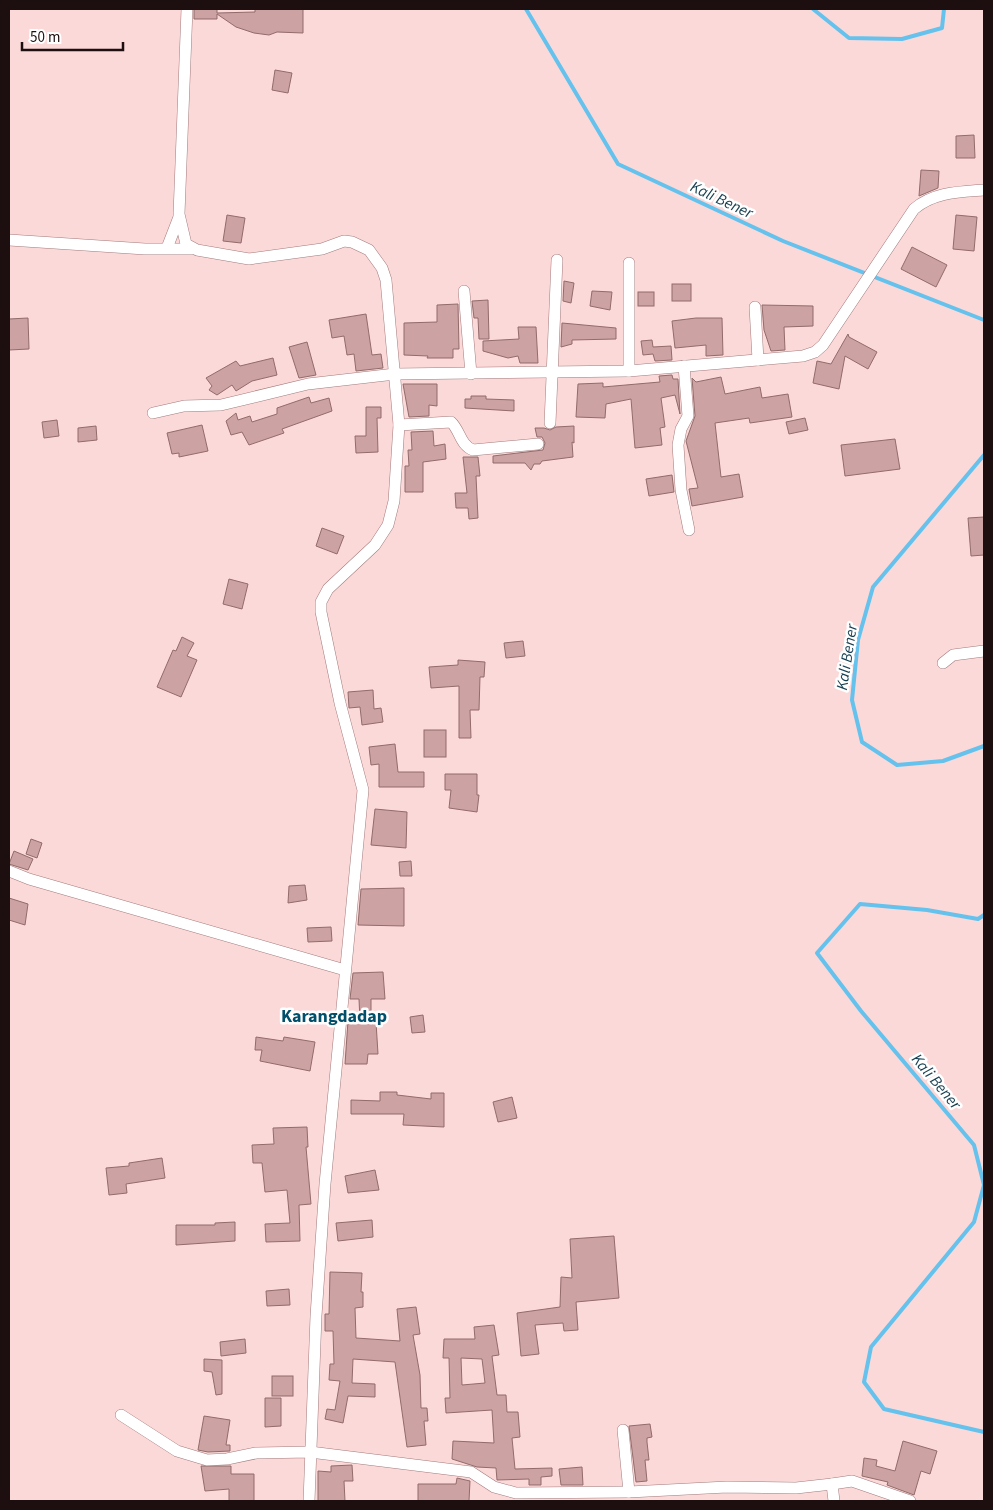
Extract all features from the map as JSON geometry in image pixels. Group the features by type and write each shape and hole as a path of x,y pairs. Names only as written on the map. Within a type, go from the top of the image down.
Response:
{"street":[{"path":"187,9 179,214 183,237 190,248"},
{"path":"153,413 184,406 221,405 308,384 395,374 629,372 803,356 815,352 823,345 878,266 906,220 922,202 935,196 953,192 984,190"},
{"path":"167,248 179,214"},
{"path":"9,240 145,249 190,248 249,259 322,249 344,241 352,242 369,250 376,257 386,280 399,424 394,500 388,525 375,545 328,589 321,602 321,612 340,703 363,790 325,1184 309,1501"},
{"path":"550,423 557,260"},
{"path":"629,263 629,372"},
{"path":"464,291 470,374"},
{"path":"754,307 758,360"},
{"path":"684,366 688,416 681,429 678,445 681,490 689,530"},
{"path":"399,424 451,422 465,445 473,450 538,444"},
{"path":"942,663 953,655 984,651"},
{"path":"9,871 29,879 345,970"},
{"path":"121,1416 177,1451 195,1458 207,1460 227,1459 256,1452 310,1452 471,1472 494,1487 516,1493 629,1492 727,1487 796,1488 852,1481 910,1501"},
{"path":"623,1430 629,1492"},
{"path":"832,1484 834,1501"}],"building":[{"path":"194,9 217,9 217,13 255,12 255,9 303,9 303,33 277,32 269,35 254,33 236,27 217,14 217,19 194,19"},
{"path":"275,70 292,73 288,93 272,90"},
{"path":"974,135 975,158 956,158 956,136"},
{"path":"921,170 939,171 938,188 919,196"},
{"path":"227,215 245,218 241,243 223,241"},
{"path":"956,215 977,217 974,251 953,249"},
{"path":"912,247 947,265 936,287 901,269"},
{"path":"564,281 574,283 571,303 563,301"},
{"path":"672,284 691,284 691,301 672,301"},
{"path":"592,291 612,292 610,310 590,306"},
{"path":"638,292 654,292 654,306 638,306"},
{"path":"488,300 489,339 479,339 478,318 474,318 472,301"},
{"path":"458,304 459,349 453,349 453,358 427,358 428,356 404,355 404,323 437,322 437,305"},
{"path":"762,305 813,306 813,326 784,327 785,350 771,351 764,330"},
{"path":"366,314 372,355 381,354 383,368 356,371 354,354 347,355 344,336 332,338 329,320"},
{"path":"28,318 29,349 9,350 9,319"},
{"path":"696,318 722,318 723,355 706,356 706,345 675,348 672,321"},
{"path":"562,323 616,328 616,339 572,340 572,344 561,347"},
{"path":"518,327 536,327 538,363 520,363 518,356 508,358 483,351 483,341 519,339"},
{"path":"848,334 849,337 877,352 868,369 845,356 839,389 813,383 817,361 831,364"},
{"path":"652,340 653,347 671,346 672,360 655,361 653,354 643,355 641,341"},
{"path":"307,342 316,375 299,378 289,347"},
{"path":"273,358 277,375 252,381 236,391 232,385 217,395 209,390 212,386 206,378 236,361 240,366"},
{"path":"672,375 673,379 678,379 680,414 675,395 661,398 665,427 660,428 662,445 635,448 631,399 606,404 605,418 576,417 578,384 603,383 603,387 660,382 659,376"},
{"path":"721,377 725,394 760,387 762,398 788,394 792,417 750,423 749,418 715,423 721,477 739,474 743,497 692,506 689,489 698,488 686,441 695,416 692,378 696,382"},
{"path":"403,384 437,384 437,406 429,405 429,416 409,417"},
{"path":"471,396 486,396 486,399 514,400 514,411 465,408 465,399 471,399"},
{"path":"309,397 311,403 329,398 332,411 282,429 284,433 249,445 242,432 231,435 226,421 236,413 238,420 250,416 252,422 277,414 277,408"},
{"path":"366,407 381,407 381,418 377,418 378,452 356,453 355,436 366,436"},
{"path":"805,418 808,430 789,434 786,422"},
{"path":"57,420 59,436 44,438 42,422"},
{"path":"202,425 208,451 179,457 179,453 172,454 167,433"},
{"path":"96,426 97,440 78,442 78,428"},
{"path":"574,426 573,457 542,461 540,464 534,464 531,470 525,463 493,463 493,456 543,450 545,443 542,437 537,437 535,428 550,430 556,427"},
{"path":"433,431 434,446 445,444 446,459 423,462 423,492 405,492 405,466 409,466 408,450 412,450 411,432"},
{"path":"895,439 900,469 845,476 841,445"},
{"path":"463,457 478,457 480,476 476,476 478,518 469,519 468,508 456,508 455,493 467,493"},
{"path":"672,475 674,492 649,496 646,479"},
{"path":"984,517 984,555 971,556 968,518"},
{"path":"322,528 344,536 337,554 316,546"},
{"path":"229,579 248,584 242,609 223,604"},
{"path":"182,637 194,643 187,656 197,660 181,697 157,687 173,650 176,651"},
{"path":"523,641 525,656 506,658 504,643"},
{"path":"458,660 485,662 484,677 480,677 479,710 470,710 471,738 459,738 459,686 431,688 429,667 458,665"},
{"path":"373,690 374,709 381,708 383,722 362,725 360,707 349,708 348,692"},
{"path":"424,730 446,730 446,757 424,757"},
{"path":"395,744 398,772 424,772 424,787 379,787 379,764 371,765 369,747"},
{"path":"445,774 477,774 477,795 479,795 477,812 449,808 451,790 445,790"},
{"path":"375,809 407,812 406,848 371,845"},
{"path":"31,839 42,843 37,858 26,854"},
{"path":"14,851 33,859 28,870 9,864"},
{"path":"411,861 412,876 400,876 399,862"},
{"path":"305,885 307,900 288,903 289,886"},
{"path":"404,888 404,926 358,925 361,889"},
{"path":"9,898 28,904 25,925 9,920"},
{"path":"331,927 332,941 308,942 307,928"},
{"path":"383,972 385,999 371,999 371,1022 376,1022 378,1054 368,1054 367,1064 345,1064 348,1021 360,1021 359,999 350,999 353,973"},
{"path":"423,1015 425,1032 412,1033 410,1017"},
{"path":"256,1037 283,1041 284,1037 315,1042 310,1071 260,1061 262,1050 255,1050"},
{"path":"380,1092 397,1092 397,1095 431,1099 431,1093 444,1093 444,1127 403,1125 404,1114 351,1114 351,1100 380,1101"},
{"path":"512,1097 517,1118 498,1122 493,1102"},
{"path":"307,1127 308,1147 306,1147 311,1204 299,1205 300,1241 266,1242 265,1224 290,1223 287,1190 265,1192 262,1163 253,1163 252,1145 274,1144 273,1128"},
{"path":"162,1158 165,1178 126,1184 127,1193 109,1195 106,1168 129,1166 129,1163"},
{"path":"375,1170 379,1190 348,1193 345,1176"},
{"path":"372,1220 373,1237 338,1241 336,1223"},
{"path":"235,1222 235,1241 176,1245 176,1225 215,1225 215,1223"},
{"path":"614,1236 619,1298 576,1302 578,1330 564,1331 563,1323 535,1325 539,1354 521,1356 517,1313 560,1307 561,1277 572,1278 570,1239"},
{"path":"330,1272 362,1273 361,1292 363,1292 363,1307 355,1308 356,1338 400,1341 397,1309 416,1307 420,1334 413,1335 420,1375 421,1408 427,1408 428,1421 424,1421 426,1445 407,1447 395,1362 353,1359 352,1383 375,1384 375,1397 348,1396 343,1423 325,1419 327,1409 335,1410 340,1381 329,1380 330,1364 334,1364 333,1331 325,1331 325,1314 329,1314"},
{"path":"289,1289 290,1305 267,1306 266,1291"},
{"path":"494,1325 499,1355 492,1356 497,1395 506,1395 507,1412 518,1412 520,1437 512,1438 515,1469 552,1468 552,1476 541,1477 541,1485 529,1485 529,1479 497,1480 496,1468 477,1467 452,1459 453,1441 494,1443 492,1410 446,1413 445,1398 450,1398 449,1358 443,1358 444,1339 475,1339 474,1327","holes":["461,1358 482,1359 485,1383 462,1385"]},
{"path":"245,1339 246,1353 221,1356 220,1342"},
{"path":"204,1359 222,1360 222,1394 216,1395 212,1372 204,1371"},
{"path":"272,1376 293,1376 293,1396 272,1396"},
{"path":"265,1398 281,1398 281,1426 265,1427"},
{"path":"204,1416 230,1420 226,1445 230,1445 230,1451 208,1452 198,1450"},
{"path":"650,1424 652,1437 647,1438 649,1460 645,1460 647,1481 636,1482 629,1426"},
{"path":"903,1441 937,1451 930,1474 921,1471 914,1495 887,1485 888,1482 862,1476 864,1458 877,1460 876,1466 895,1471"},
{"path":"352,1465 353,1481 344,1481 345,1501 318,1501 318,1471 331,1472 331,1466"},
{"path":"201,1466 231,1466 231,1474 254,1474 254,1501 229,1501 229,1489 205,1491"},
{"path":"582,1467 583,1485 561,1485 559,1469"},
{"path":"457,1478 470,1481 469,1501 418,1501 418,1484 456,1484"}],"waterway":[{"name":"Kali Bener","path":"526,9 618,164 783,241 984,320"},
{"name":"Kali Bener","path":"813,9 849,38 902,39 942,28 944,9"},
{"name":"Kali Bener","path":"984,455 873,587 858,640 852,700 862,742 897,765 943,761 984,746"},
{"name":"Kali Bener","path":"984,915 978,919 927,910 860,904 817,953 861,1011 974,1145 984,1185 974,1222 871,1347 864,1382 884,1409 984,1432"}],"district":[{"name":"Karangdadap","path":"334,1016"}]}
